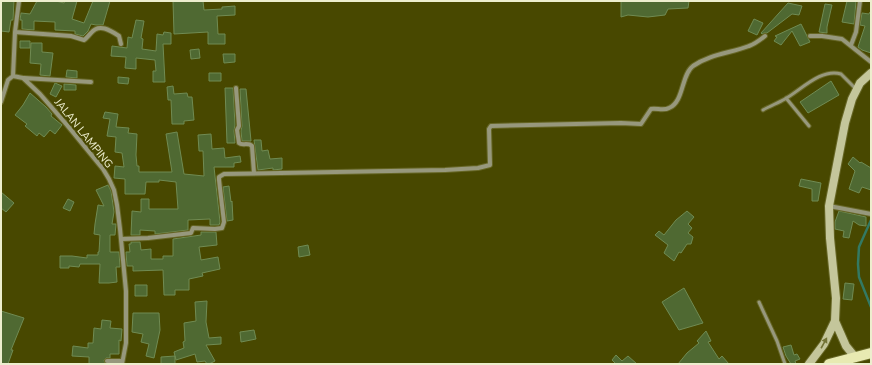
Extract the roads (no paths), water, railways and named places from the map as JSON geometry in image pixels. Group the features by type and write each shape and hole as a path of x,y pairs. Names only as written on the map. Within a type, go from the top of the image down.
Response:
{"main road":[{"path":"809,364 824,344 835,321 836,298 829,231 829,206 845,123 856,89 871,72"},
{"path":"835,321 846,346 855,357"},
{"path":"829,364 869,353"}],"street":[{"path":"1,102 8,80 13,76 15,32 19,1"},
{"path":"851,45 856,32 860,1"},
{"path":"15,32 71,36 84,40 93,30 103,28 119,36 121,44"},
{"path":"122,239 148,238 191,233 192,228 222,228 224,222 219,177 224,174 445,170 489,166 490,126 620,123 641,124 651,108 668,109 674,104 680,94 688,71 694,65 723,52 748,46 765,36"},
{"path":"810,36 838,38 851,45 871,62"},
{"path":"13,76 23,78 91,82"},
{"name":"JALAN LAMPING","path":"23,78 40,94 90,152 109,179 117,206 124,261 127,325 126,343 122,362"},
{"path":"236,88 239,126 237,130 239,143 249,144 252,146 254,173"},
{"path":"829,206 871,214"},
{"path":"107,361 122,362"}],"lane":[{"path":"762,110 786,98 811,81 834,72 840,74 856,89"},
{"path":"786,98 809,126"},
{"path":"759,302 777,341 785,364"}],"waterway":[{"path":"871,220 859,247 858,264 859,277 871,307"}]}
